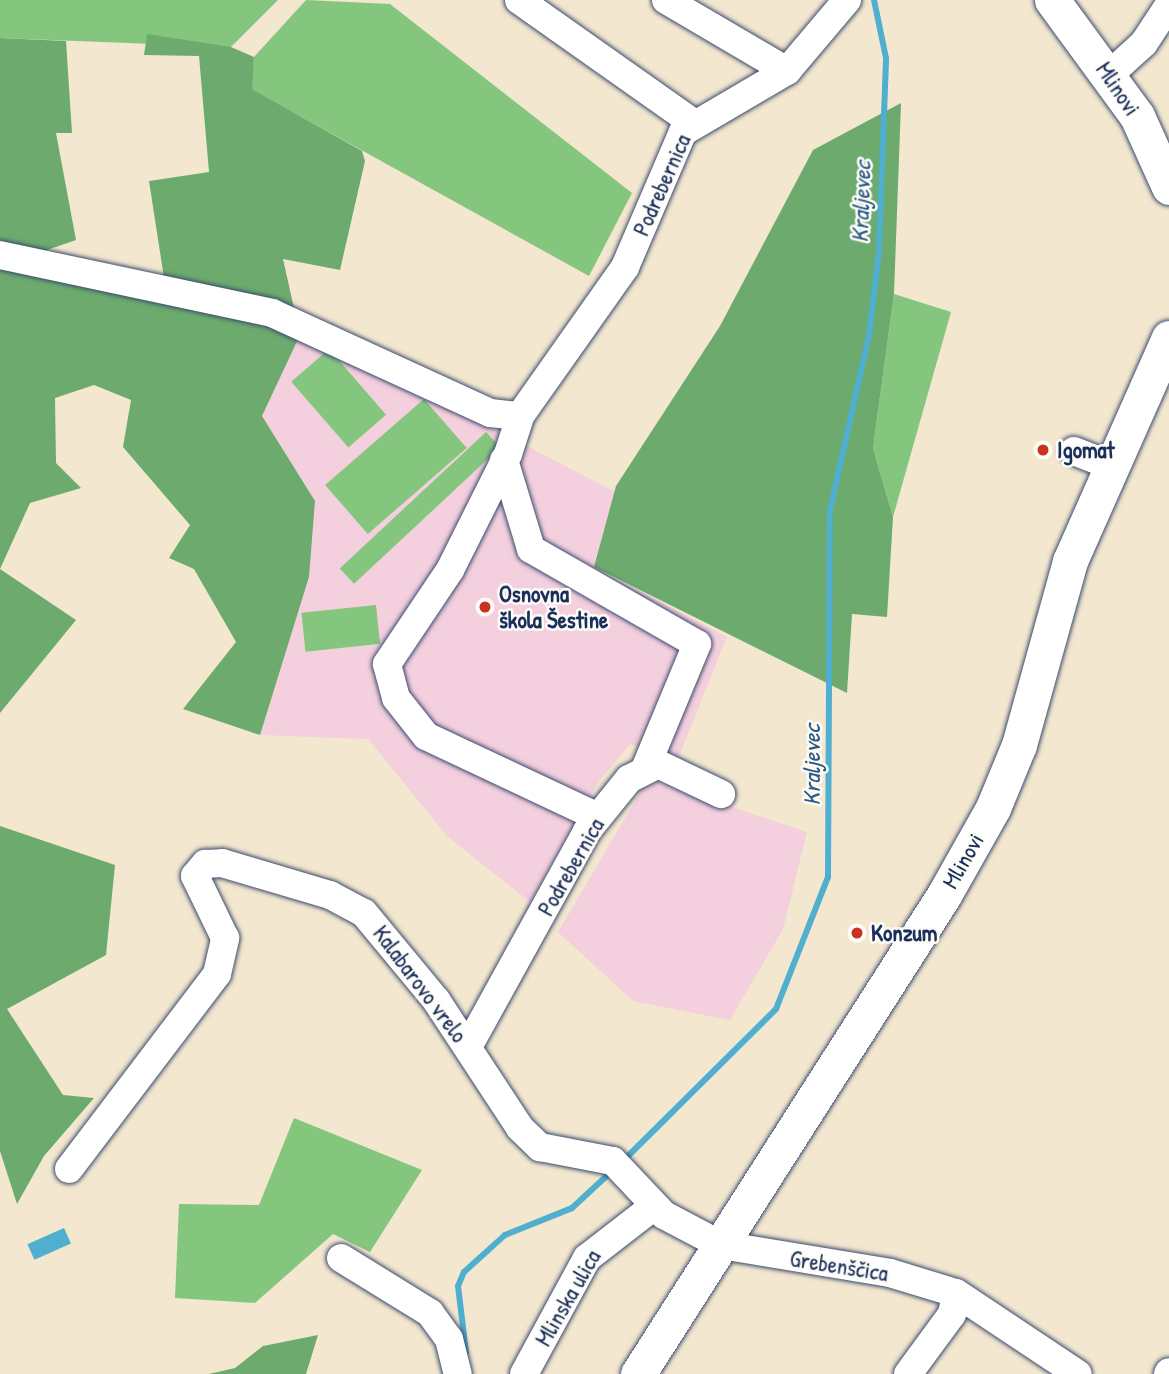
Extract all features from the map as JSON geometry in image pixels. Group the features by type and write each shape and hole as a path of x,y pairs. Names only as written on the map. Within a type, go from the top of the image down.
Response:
{"main road":[{"name":"Mlinovi","path":"1052,0 1109,75 1150,139 1169,187"},
{"name":"Mlinovi","path":"638,1374 993,808 1019,745 1058,594 1112,466 1168,347"}],"street":[{"path":"519,0 692,122"},
{"path":"666,0 787,71"},
{"name":"Podrebernica","path":"598,817 426,736 386,675 397,640 450,570 505,460 520,416 608,297 692,122 758,92 787,71 847,0"},
{"path":"1109,75 1144,43 1169,5"},
{"path":"0,256 272,313 490,413 520,416"},
{"path":"1074,451 1112,466"},
{"path":"505,460 531,549 697,644 645,769"},
{"path":"645,769 658,764 721,794"},
{"name":"Podrebernica","path":"468,1047 598,817 645,769"},
{"name":"Kalabarovo vrelo","path":"69,1169 220,967 225,938 196,886 205,864 222,863 330,895 364,913 468,1047 531,1140 619,1166 654,1206"},
{"path":"654,1206 689,1231 721,1245"},
{"name":"Mlinska ulica","path":"524,1374 593,1251 654,1206"},
{"name":"Grebenščica","path":"721,1245 890,1273 956,1293 1078,1374"},
{"path":"341,1258 430,1313 449,1339 458,1374"},
{"path":"908,1374 952,1314 956,1293"}],"shaded area":[{"name":"Osnovna škola Šestine","path":"300,335 336,347 617,493 594,567 727,637 678,759 630,744 600,780 530,902 448,837 368,739 260,735 309,577 315,501 262,416"},
{"path":"648,779 807,832 783,929 730,1020 633,1001 558,932"}],"green space":[{"path":"0,0 278,0 231,47 0,38"},
{"path":"306,0 390,4 632,193 589,276 251,89 254,57"},
{"path":"147,34 231,47 254,57 252,89 362,151 365,161 340,270 283,259 300,335 262,416 315,501 309,577 260,735 183,709 236,642 194,569 169,558 190,525 123,447 131,400 94,385 55,398 56,463 81,488 30,503 0,569 0,38 66,41 72,133 56,133 76,240 44,251 164,278 149,181 209,172 199,56 144,55"},
{"path":"901,103 894,294 873,448 893,517 887,617 852,614 847,693 594,567 616,486 720,326 813,150"},
{"path":"894,294 951,312 893,517 873,448"},
{"path":"329,349 386,415 348,447 291,382"},
{"path":"424,399 467,448 368,534 325,485"},
{"path":"486,432 500,447 354,584 340,568"},
{"path":"0,569 76,620 0,713"},
{"path":"376,605 380,644 305,652 301,613"},
{"path":"0,826 115,865 106,955 7,1009 63,1095 94,1098 44,1156 17,1204 0,1151"},
{"path":"294,1118 422,1170 370,1252 333,1234 255,1303 175,1298 179,1204 259,1205"},
{"path":"318,1335 306,1374 209,1374 235,1368 263,1346"}],"water":[{"path":"64,1228 71,1244 34,1260 27,1244"}],"waterway":[{"name":"Kraljevec","path":"624,1160 776,1009 828,877 830,510 869,335 879,251 886,58 874,0"},
{"name":"Kraljevec","path":"466,1352 458,1286 464,1272 505,1235 572,1208 613,1170"}],"place":[{"name":"Igomat","path":"1043,450"},
{"name":"Osnovna škola Šestine","path":"485,607"},
{"name":"Konzum","path":"857,933"}]}
